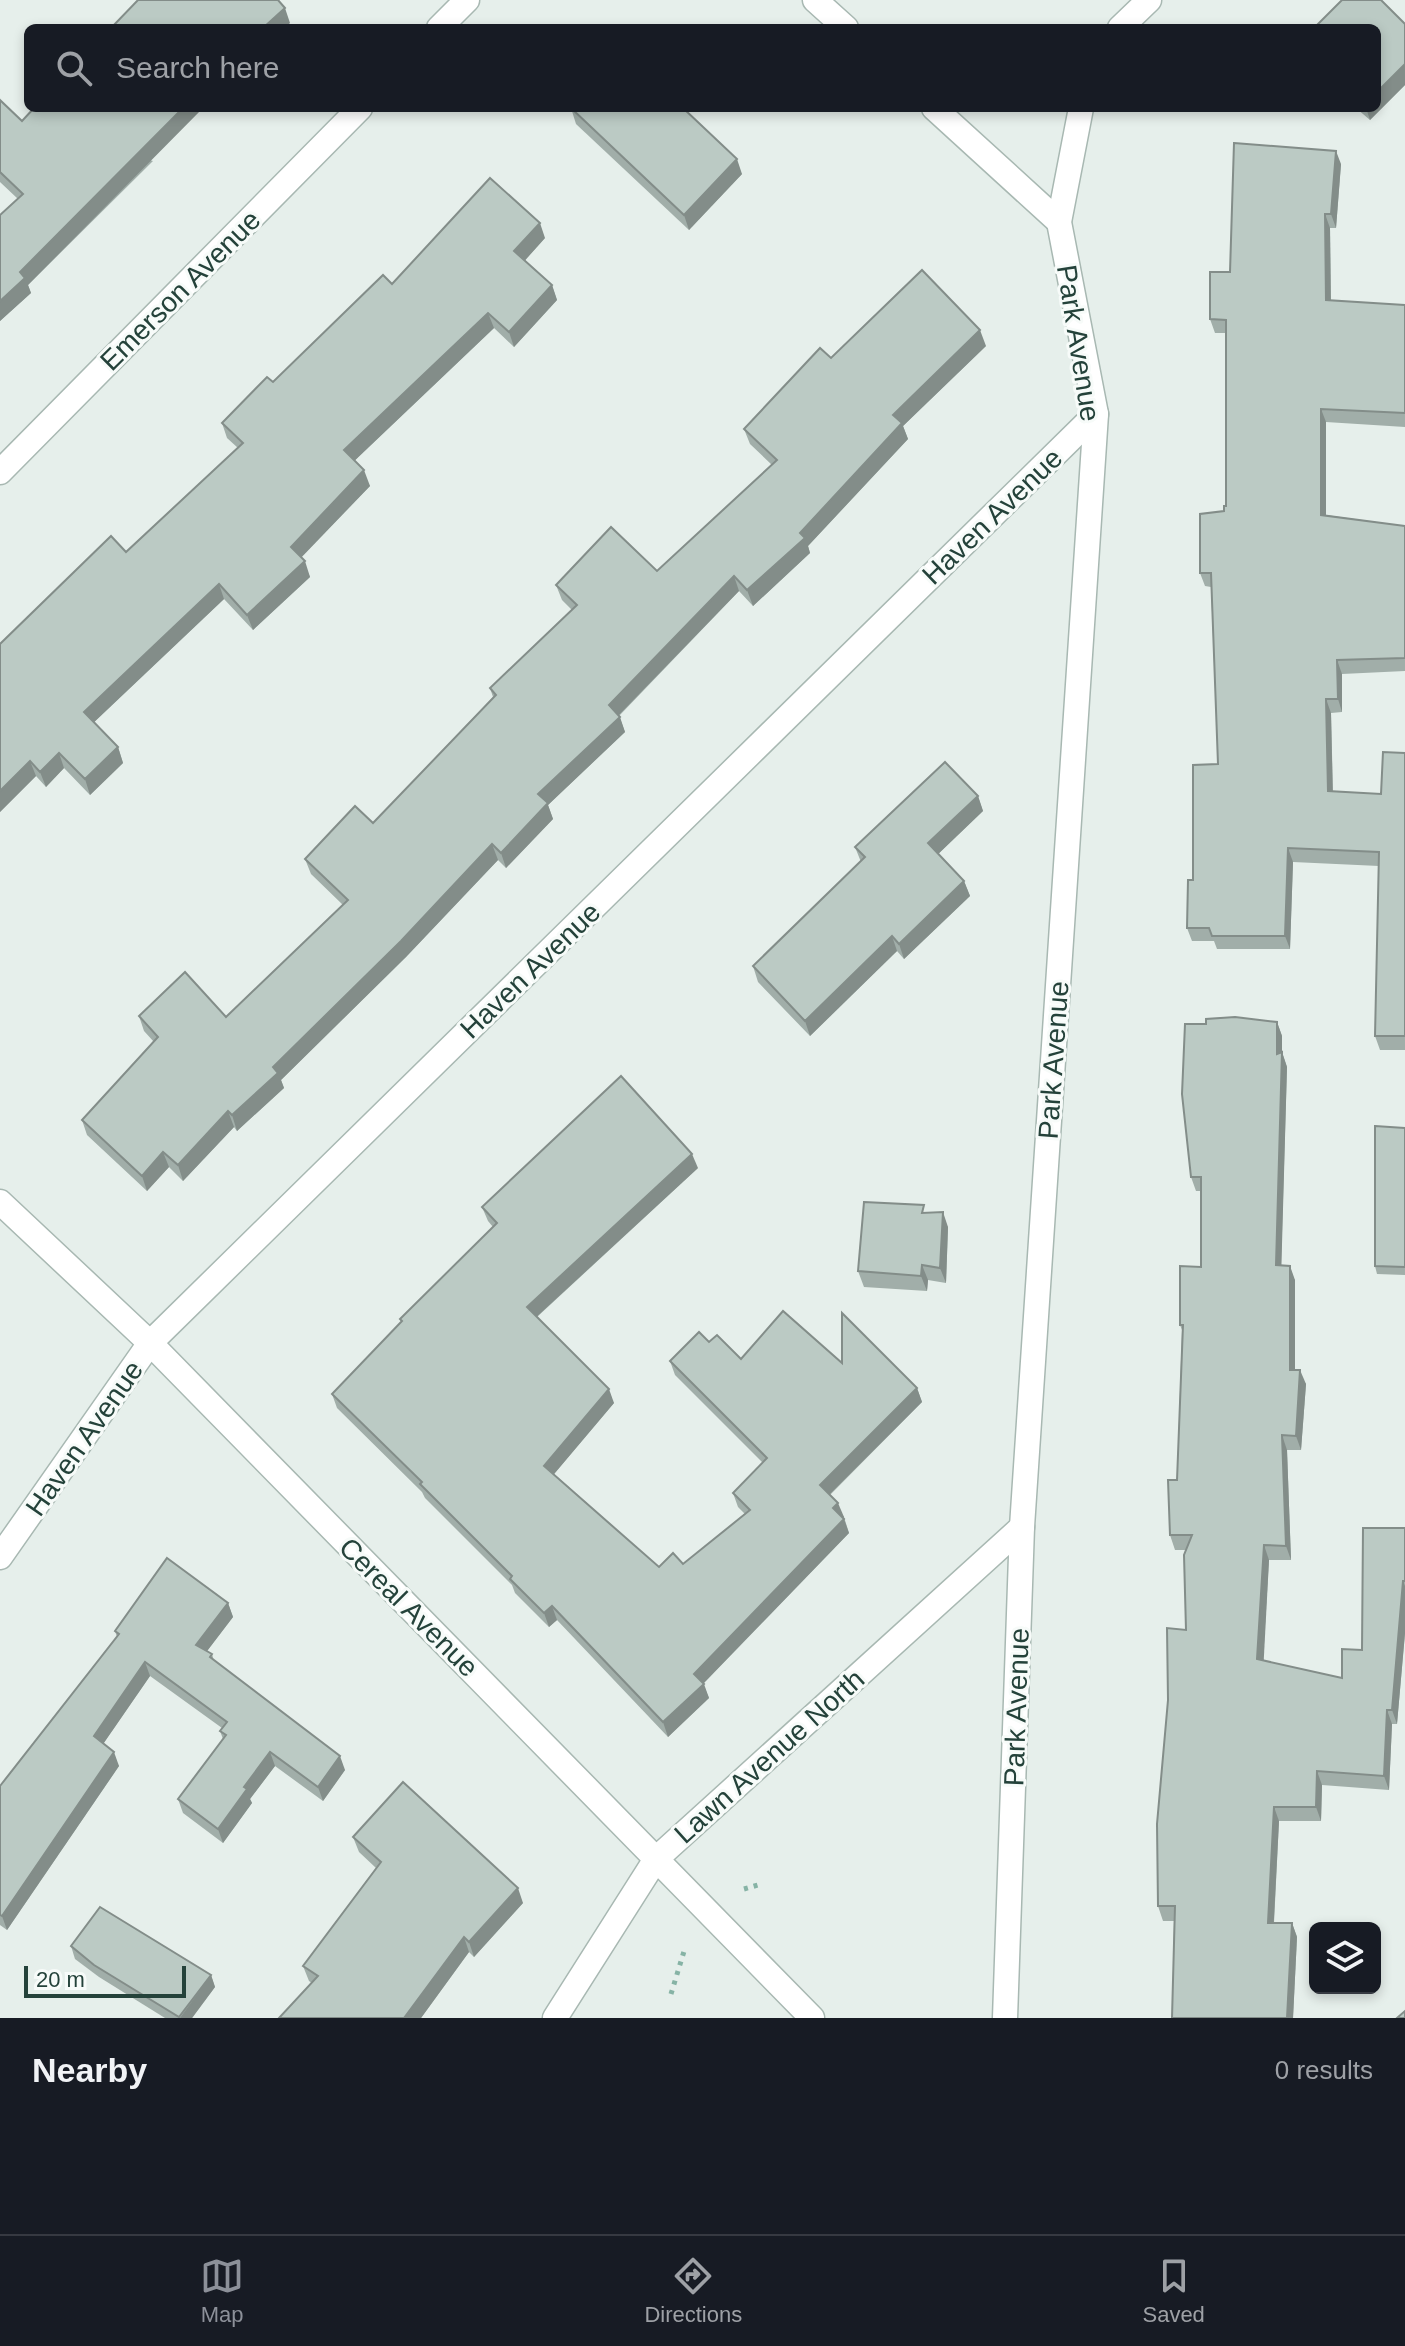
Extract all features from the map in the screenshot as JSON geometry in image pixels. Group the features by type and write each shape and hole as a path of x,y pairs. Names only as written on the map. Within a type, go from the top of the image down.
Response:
{"street":[{"path":"443,24 467,0"},
{"path":"815,0 842,24"},
{"path":"1124,24 1149,0"},
{"name":"Emerson Avenue","path":"0,472 356,112"},
{"path":"938,112 1059,222"},
{"name":"Park Avenue","path":"1005,2018 1022,1527 1096,414 1059,222 1080,112"},
{"name":"Haven Avenue","path":"0,1557 150,1343 1096,414"},
{"name":"Cereal Avenue","path":"0,1202 150,1343 812,2018"},
{"name":"Lawn Avenue North","path":"555,2018 656,1859 1022,1527"}],"building":[{"path":"138,0 278,0 285,8 267,24 115,24"},
{"path":"1342,0 1381,0 1405,24 1405,64 1381,88 1381,24 1318,24"},
{"path":"0,100 22,121 30,112 179,112 20,272 25,278 0,301 0,215 23,194 0,172"},
{"path":"575,112 687,112 737,159 684,215"},
{"path":"1234,143 1336,151 1331,214 1325,214 1326,300 1405,305 1405,413 1321,409 1321,515 1405,526 1405,658 1337,660 1338,699 1326,699 1328,791 1381,794 1383,752 1405,753 1405,1036 1375,1036 1379,852 1288,848 1285,936 1212,936 1209,928 1187,928 1188,880 1193,880 1193,765 1218,764 1211,573 1200,573 1200,514 1224,511 1226,506 1226,320 1210,319 1210,272 1230,272"},
{"path":"490,178 540,223 514,251 552,285 509,332 488,313 344,450 364,470 291,547 305,561 247,615 219,584 84,712 118,747 85,779 59,753 40,772 30,761 0,791 0,644 111,536 126,552 243,443 222,423 267,377 273,382 383,275 392,284"},
{"path":"922,270 980,330 893,415 902,423 800,533 805,538 747,590 734,576 609,705 620,717 538,794 548,803 501,853 492,844 401,941 273,1067 278,1073 232,1115 228,1111 178,1165 163,1152 142,1176 82,1120 158,1037 139,1016 185,972 226,1017 348,900 305,859 355,806 373,823 496,695 490,688 577,605 556,585 611,527 657,571 777,460 744,429 820,348 831,358"},
{"path":"945,762 978,796 928,843 964,881 899,944 892,936 805,1021 753,966 865,857 855,847"},
{"path":"1235,1017 1277,1022 1277,1054 1282,1052 1276,1265 1290,1266 1290,1370 1300,1370 1296,1436 1282,1435 1286,1546 1264,1545 1257,1659 1342,1678 1342,1649 1362,1650 1363,1528 1405,1528 1405,1581 1392,1710 1387,1710 1384,1776 1317,1771 1316,1807 1274,1807 1268,1923 1292,1923 1287,2018 1172,2018 1175,1906 1158,1906 1157,1824 1168,1700 1167,1628 1186,1630 1184,1555 1192,1535 1170,1535 1168,1480 1177,1480 1183,1325 1180,1325 1180,1266 1201,1267 1201,1177 1191,1177 1182,1094 1185,1024 1206,1024 1206,1019"},
{"path":"621,1076 692,1154 527,1307 609,1389 544,1466 659,1567 673,1553 683,1564 750,1510 733,1493 767,1458 670,1361 699,1332 709,1342 717,1335 741,1359 783,1311 842,1363 842,1313 917,1388 820,1485 838,1503 833,1508 844,1519 694,1674 704,1684 663,1722 552,1606 544,1613 510,1579 512,1576 420,1484 422,1482 332,1394 402,1321 400,1319 497,1223 482,1207"},
{"path":"1375,1126 1405,1128 1405,1267 1375,1266"},
{"path":"864,1202 924,1205 922,1213 943,1212 940,1268 922,1265 921,1276 858,1271"},
{"path":"167,1558 228,1603 196,1645 212,1654 210,1657 340,1756 318,1787 270,1752 218,1829 178,1799 226,1735 220,1731 227,1722 145,1662 94,1736 114,1752 2,1916 0,1786 119,1634 115,1631"},
{"path":"403,1782 518,1888 469,1942 464,1937 404,2018 279,2018 318,1976 303,1966 381,1862 353,1837"},
{"path":"100,1907 211,1975 179,2017 94,1965 71,1946"}]}
